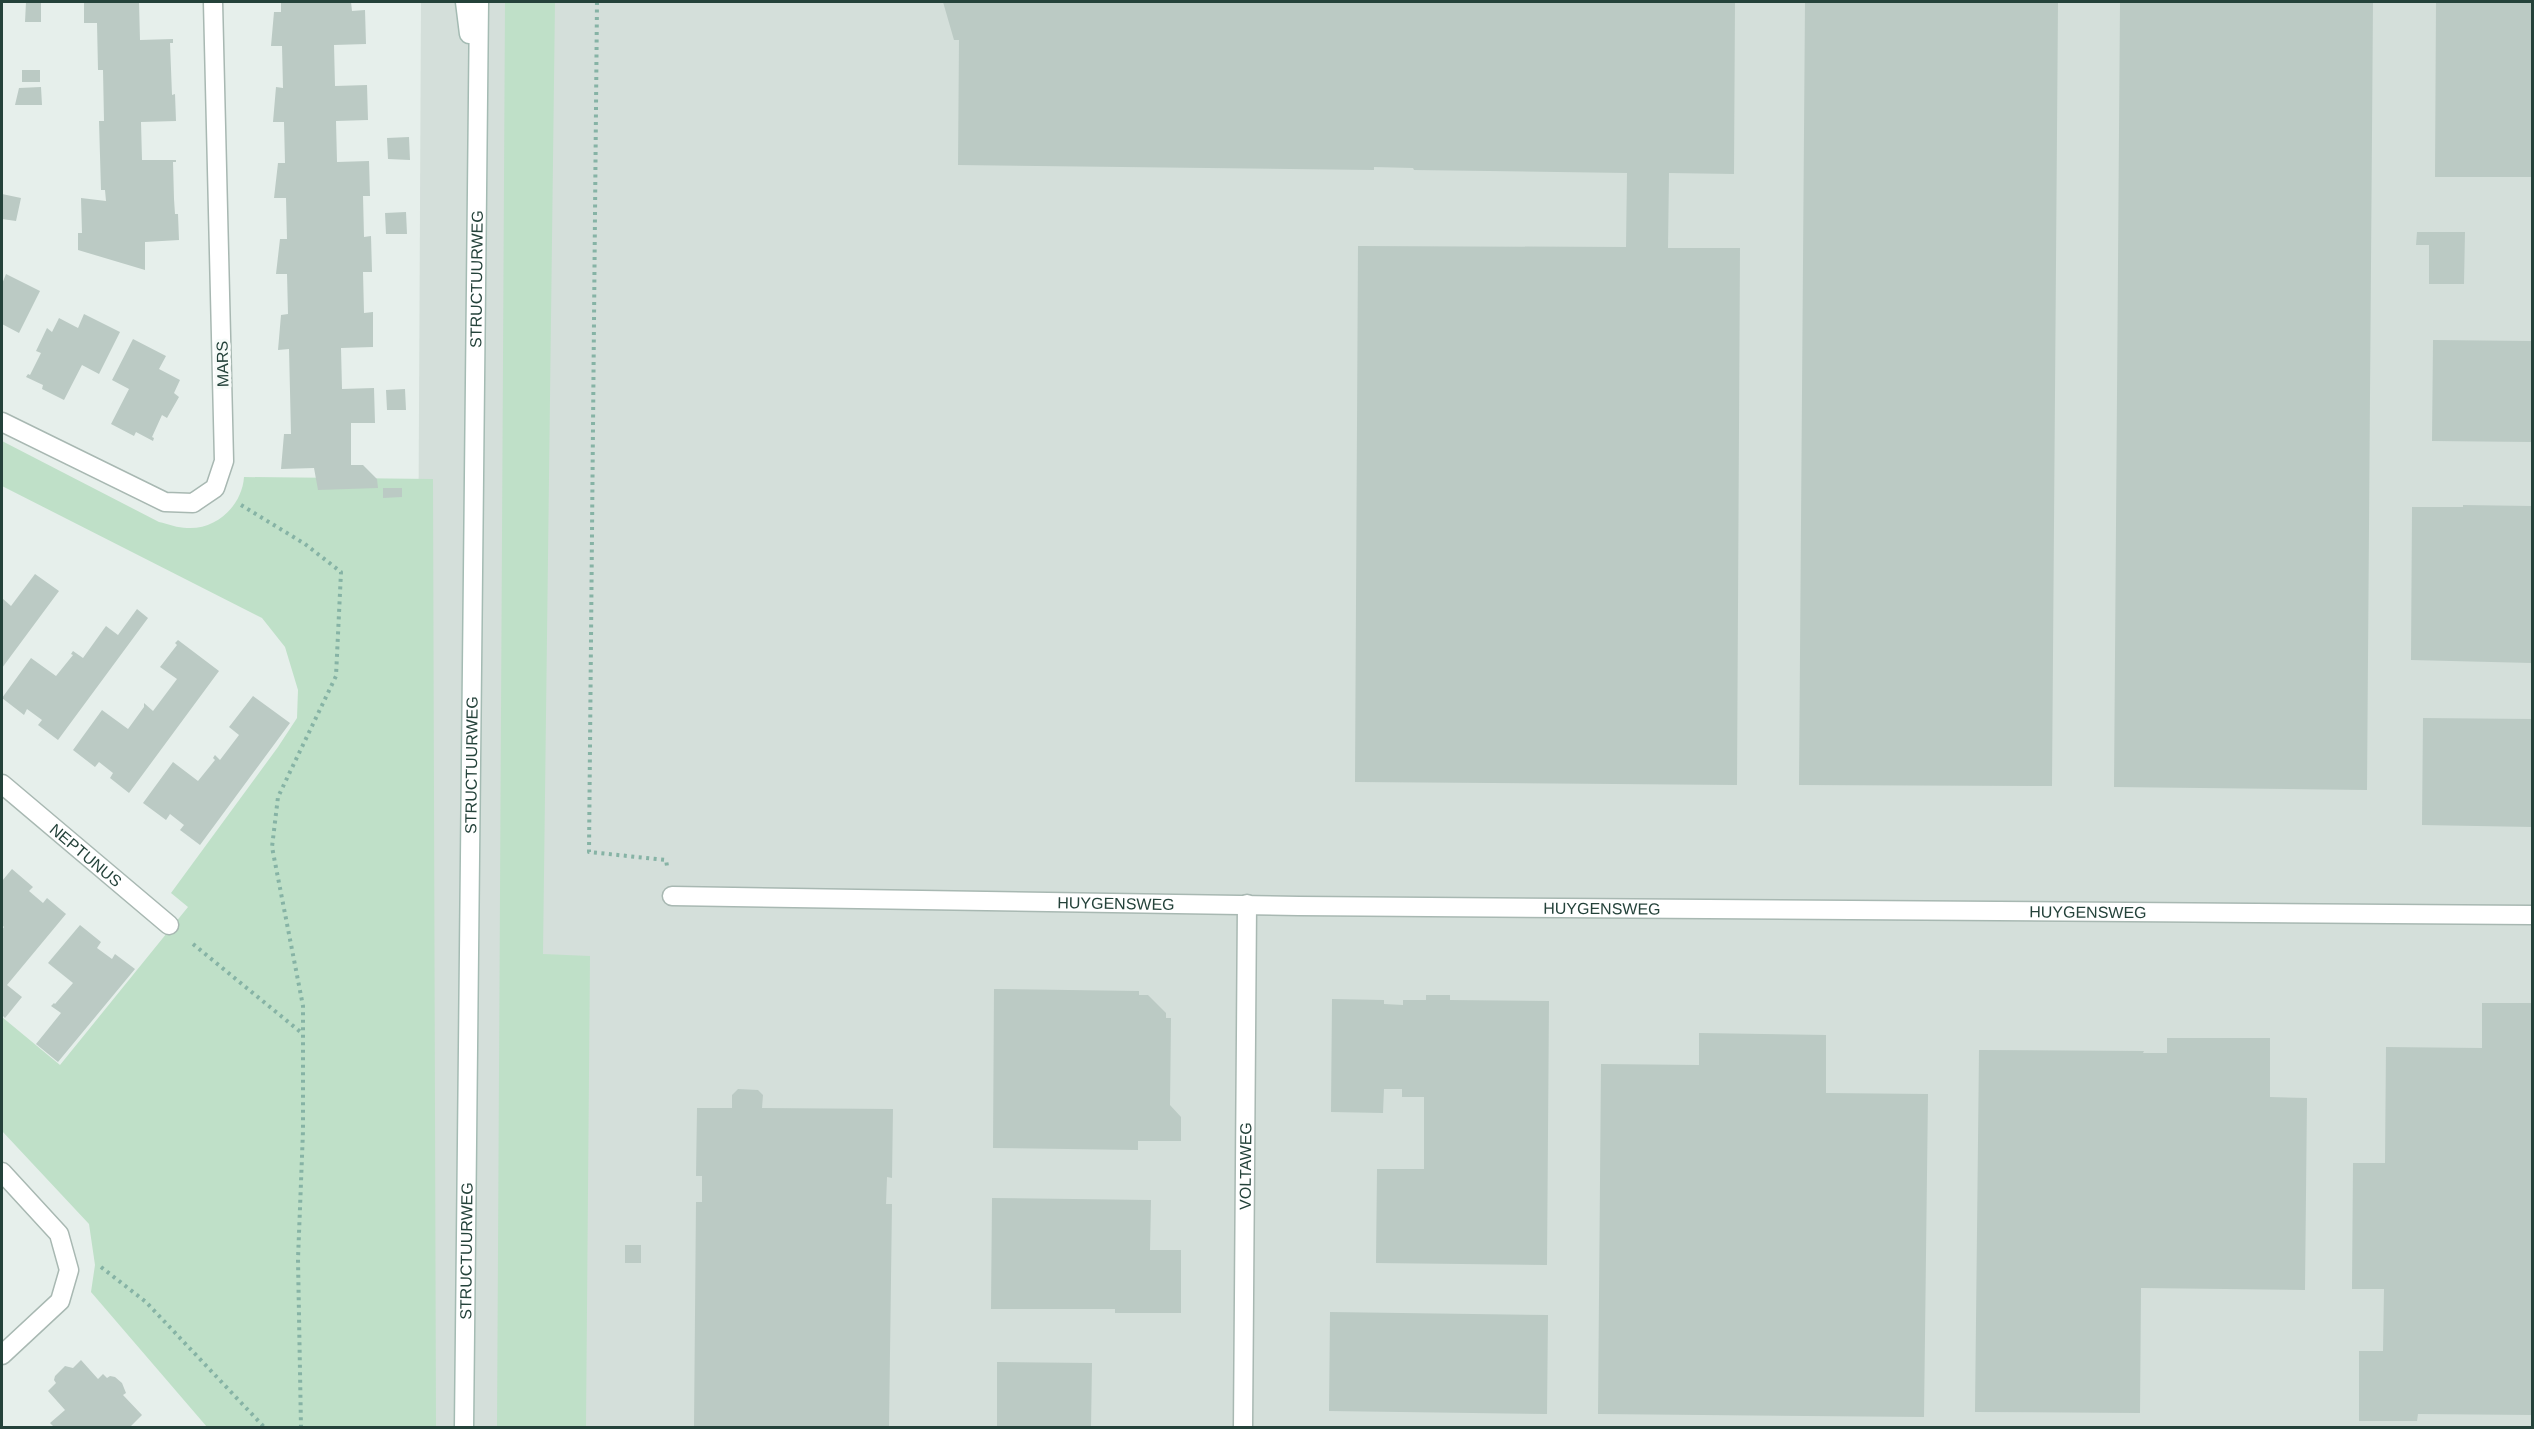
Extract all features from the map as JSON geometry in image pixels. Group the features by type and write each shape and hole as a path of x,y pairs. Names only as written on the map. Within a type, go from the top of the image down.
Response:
{"street":[{"name":"MARS","path":"213,2 224,461 215,488"},
{"name":"STRUCTUURWEG","path":"465,2 476,101"},
{"name":"STRUCTUURWEG","path":"464,1428 476,101 479,2"},
{"path":"2,422 165,502 193,503 215,488"},
{"name":"NEPTUNUS","path":"2,784 169,925"},
{"name":"HUYGENSWEG","path":"672,896 1247,904 2532,915"},
{"name":"VOLTAWEG","path":"1243,1428 1247,904"},
{"path":"2,1172 59,1234 69,1270 60,1301 2,1355"}],"path":[{"path":"597,2 589,852 666,860 672,896"},
{"path":"215,488 305,544 341,572 336,676 278,797 272,847 303,1006 303,1131 298,1259 301,1428"},
{"path":"169,925 303,1034"},
{"path":"59,1234 146,1302 265,1428"}],"shaded area":[{"path":"421,2 2532,2 2532,1427 414,1427"}],"green space":[{"path":"505,2 555,2 543,954 590,956 586,1427 497,1427"},
{"path":"2,441 159,522 184,528 208,525 226,514 238,497 244,477 433,479 436,1427 207,1427 91,1292 95,1265 89,1224 2,1131 2,1017 60,1065 188,907 171,893 297,718 298,690 285,647 262,618 2,486"}],"building":[{"path":"26,2 41,2 41,22 25,22"},
{"path":"84,2 139,2 140,40 173,39 173,43 170,43 172,95 175,94 176,121 141,122 142,160 176,160 173,162 174,199 175,214 178,214 179,240 145,242 145,270 78,250 78,233 82,233 81,198 106,201 105,190 101,190 99,121 104,121 103,70 98,70 97,23 84,23"},
{"path":"281,2 351,2 352,11 365,10 366,44 334,45 335,86 367,85 368,120 336,121 337,162 369,161 370,196 363,196 364,237 371,236 372,272 363,272 364,313 373,312 373,347 341,348 342,389 374,388 375,423 351,423 351,465 363,465 377,479 378,488 318,490 314,468 281,469 284,434 291,434 289,349 278,350 281,315 288,314 287,274 276,274 280,239 287,239 286,198 274,198 278,163 285,163 284,122 273,122 276,87 283,88 282,46 271,46 274,12 281,12"},
{"path":"943,2 1735,2 1734,174 1669,173 1668,248 1740,248 1737,785 1355,782 1358,246 1626,247 1627,173 1414,170 1413,168 1374,167 1374,170 958,165 959,40 954,40"},
{"path":"1805,2 2058,2 2052,786 1799,785"},
{"path":"2120,2 2373,2 2367,790 2114,787"},
{"path":"2436,2 2532,2 2532,177 2435,177"},
{"path":"22,70 40,70 40,82 22,82"},
{"path":"41,87 42,105 15,105 19,88"},
{"path":"409,137 410,160 388,159 387,138"},
{"path":"2,194 21,198 16,221 2,219"},
{"path":"406,212 407,234 386,234 385,213"},
{"path":"2417,232 2465,232 2464,284 2429,284 2429,245 2416,245"},
{"path":"6,274 40,291 19,333 2,324 2,284"},
{"path":"84,314 120,332 99,374 82,365 64,400 42,389 43,385 26,377 30,375 41,353 36,351 47,328 52,332 59,318 78,328"},
{"path":"133,339 166,356 159,369 180,380 174,393 179,397 167,418 162,415 152,437 153,441 136,432 134,436 111,424 129,389 112,380"},
{"path":"2433,340 2532,341 2532,442 2432,441"},
{"path":"405,389 406,410 387,410 386,390"},
{"path":"383,488 402,488 402,497 383,498"},
{"path":"2463,505 2532,506 2532,663 2411,660 2412,507 2463,507"},
{"path":"35,574 59,591 2,668 2,598 11,606"},
{"path":"137,609 148,618 58,740 38,725 42,720 27,709 24,715 2,698 31,658 56,676 73,655 71,654 73,651 83,658 106,626 118,635"},
{"path":"178,640 219,671 129,793 110,778 113,773 99,762 95,767 73,750 102,710 128,729 144,707 144,703 153,711 177,679 160,667 177,645 175,643"},
{"path":"253,696 290,723 200,845 180,830 184,825 170,814 166,820 143,803 173,762 198,781 215,760 213,758 215,755 220,760 239,735 229,727"},
{"path":"2423,718 2532,719 2532,827 2422,825"},
{"path":"12,869 33,887 29,891 43,903 47,898 66,914 7,985 22,997 5,1018 2,1015 2,930 4,927 2,925 2,881"},
{"path":"80,925 101,942 97,948 112,959 115,954 135,969 58,1062 36,1044 61,1013 51,1006 73,983 48,963"},
{"path":"994,989 1139,991 1139,995 1148,995 1166,1013 1166,1018 1171,1018 1170,1105 1181,1117 1181,1141 1138,1141 1138,1150 993,1148"},
{"path":"1426,995 1450,995 1450,1000 1549,1001 1547,1265 1376,1263 1377,1169 1424,1169 1424,1097 1402,1097 1402,1089 1384,1089 1383,1113 1331,1112 1332,999 1384,1000 1384,1004 1403,1005 1403,1000 1426,1000"},
{"path":"2482,1003 2532,1003 2532,1415 2418,1414 2417,1421 2359,1421 2359,1351 2383,1351 2384,1289 2352,1289 2353,1163 2385,1163 2386,1047 2482,1048"},
{"path":"1699,1033 1826,1035 1826,1093 1928,1094 1924,1417 1598,1414 1601,1064 1699,1065"},
{"path":"2167,1038 2270,1038 2270,1097 2307,1098 2305,1290 2141,1288 2140,1413 1975,1412 1979,1050 2167,1053"},
{"path":"738,1089 758,1090 763,1095 762,1108 893,1109 892,1178 887,1177 886,1204 892,1204 889,1428 694,1428 696,1202 702,1202 702,1176 696,1176 697,1108 732,1108 732,1095"},
{"path":"992,1198 1151,1200 1150,1250 1181,1250 1181,1313 1115,1313 1115,1309 991,1309"},
{"path":"625,1245 641,1245 641,1263 625,1263"},
{"path":"1330,1312 1548,1315 1547,1414 1329,1411"},
{"path":"81,1360 98,1379 103,1374 107,1378 115,1377 122,1383 126,1393 123,1395 142,1415 129,1428 55,1428 50,1423 65,1410 48,1391 56,1383 55,1376 65,1366 73,1368"},
{"path":"997,1362 1092,1363 1091,1428 997,1428"}]}
